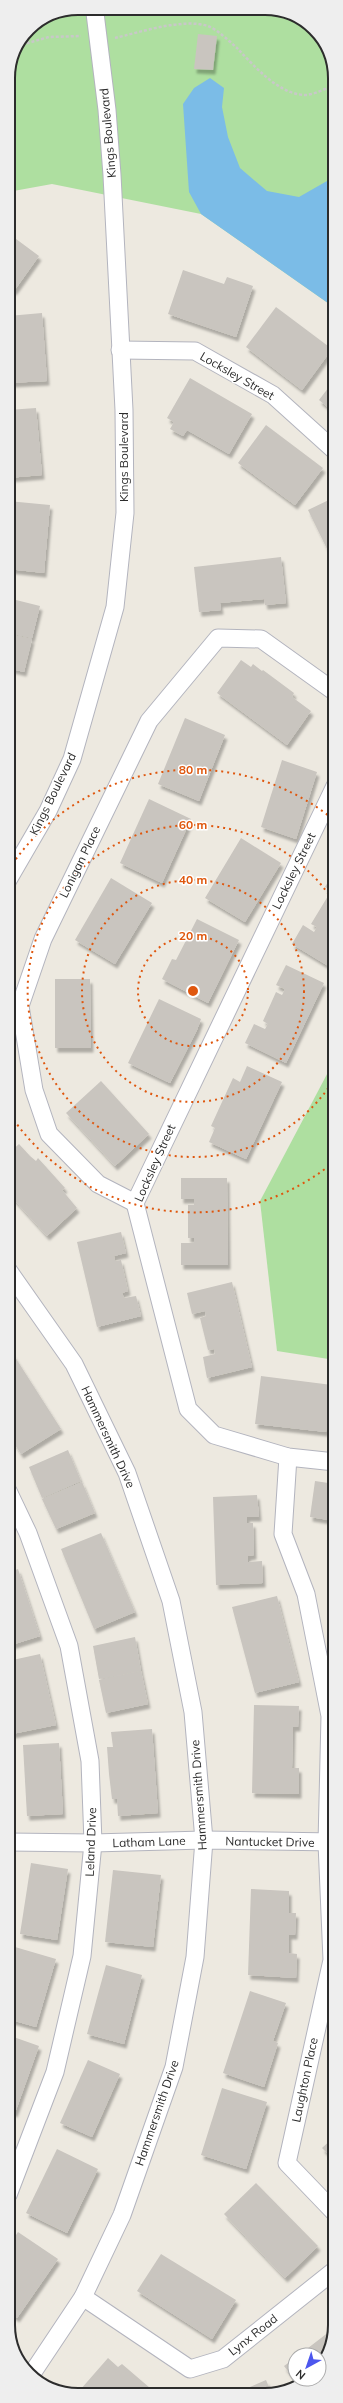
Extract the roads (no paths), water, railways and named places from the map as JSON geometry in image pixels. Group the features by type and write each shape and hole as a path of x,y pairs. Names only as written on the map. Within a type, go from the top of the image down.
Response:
{"street":[{"name":"Kings Boulevard","path":"15,868 48,811 72,759 115,607 124,513 124,410 112,175 107,110 95,15"},
{"name":"Locksley Street","path":"120,350 195,351 273,395 328,445"},
{"name":"Lonigan Place","path":"135,1203 98,1184 49,1134 34,1090 20,1006 43,939 149,721 218,638 261,639 328,687"},
{"name":"Locksley Street","path":"328,801 135,1203 188,1410 214,1436 288,1456 328,1461"},
{"name":"Hammersmith Drive","path":"15,1280 74,1364 127,1473 171,1601 193,1712 204,1840 195,1957 174,2067 122,2215 83,2297 34,2370"},
{"name":"Laughton Place","path":"288,1456 283,1534 306,1594 328,1697"},
{"name":"Leland Drive","path":"15,1505 28,1532 69,1646 90,1762 93,1843 82,1956 55,2072 15,2176"},
{"name":"Nantucket Drive","path":"204,1840 328,1842"},
{"name":"Latham Lane","path":"15,1842 93,1843 204,1840"},
{"name":"Laughton Place","path":"328,1978 287,2163 328,2206"},
{"name":"Lynx Road","path":"83,2297 190,2369 223,2359 328,2276"}],"water":[{"path":"210,78 224,88 222,107 228,137 240,168 267,191 299,197 328,179 328,303 201,214 189,192 183,104 194,88"}]}
